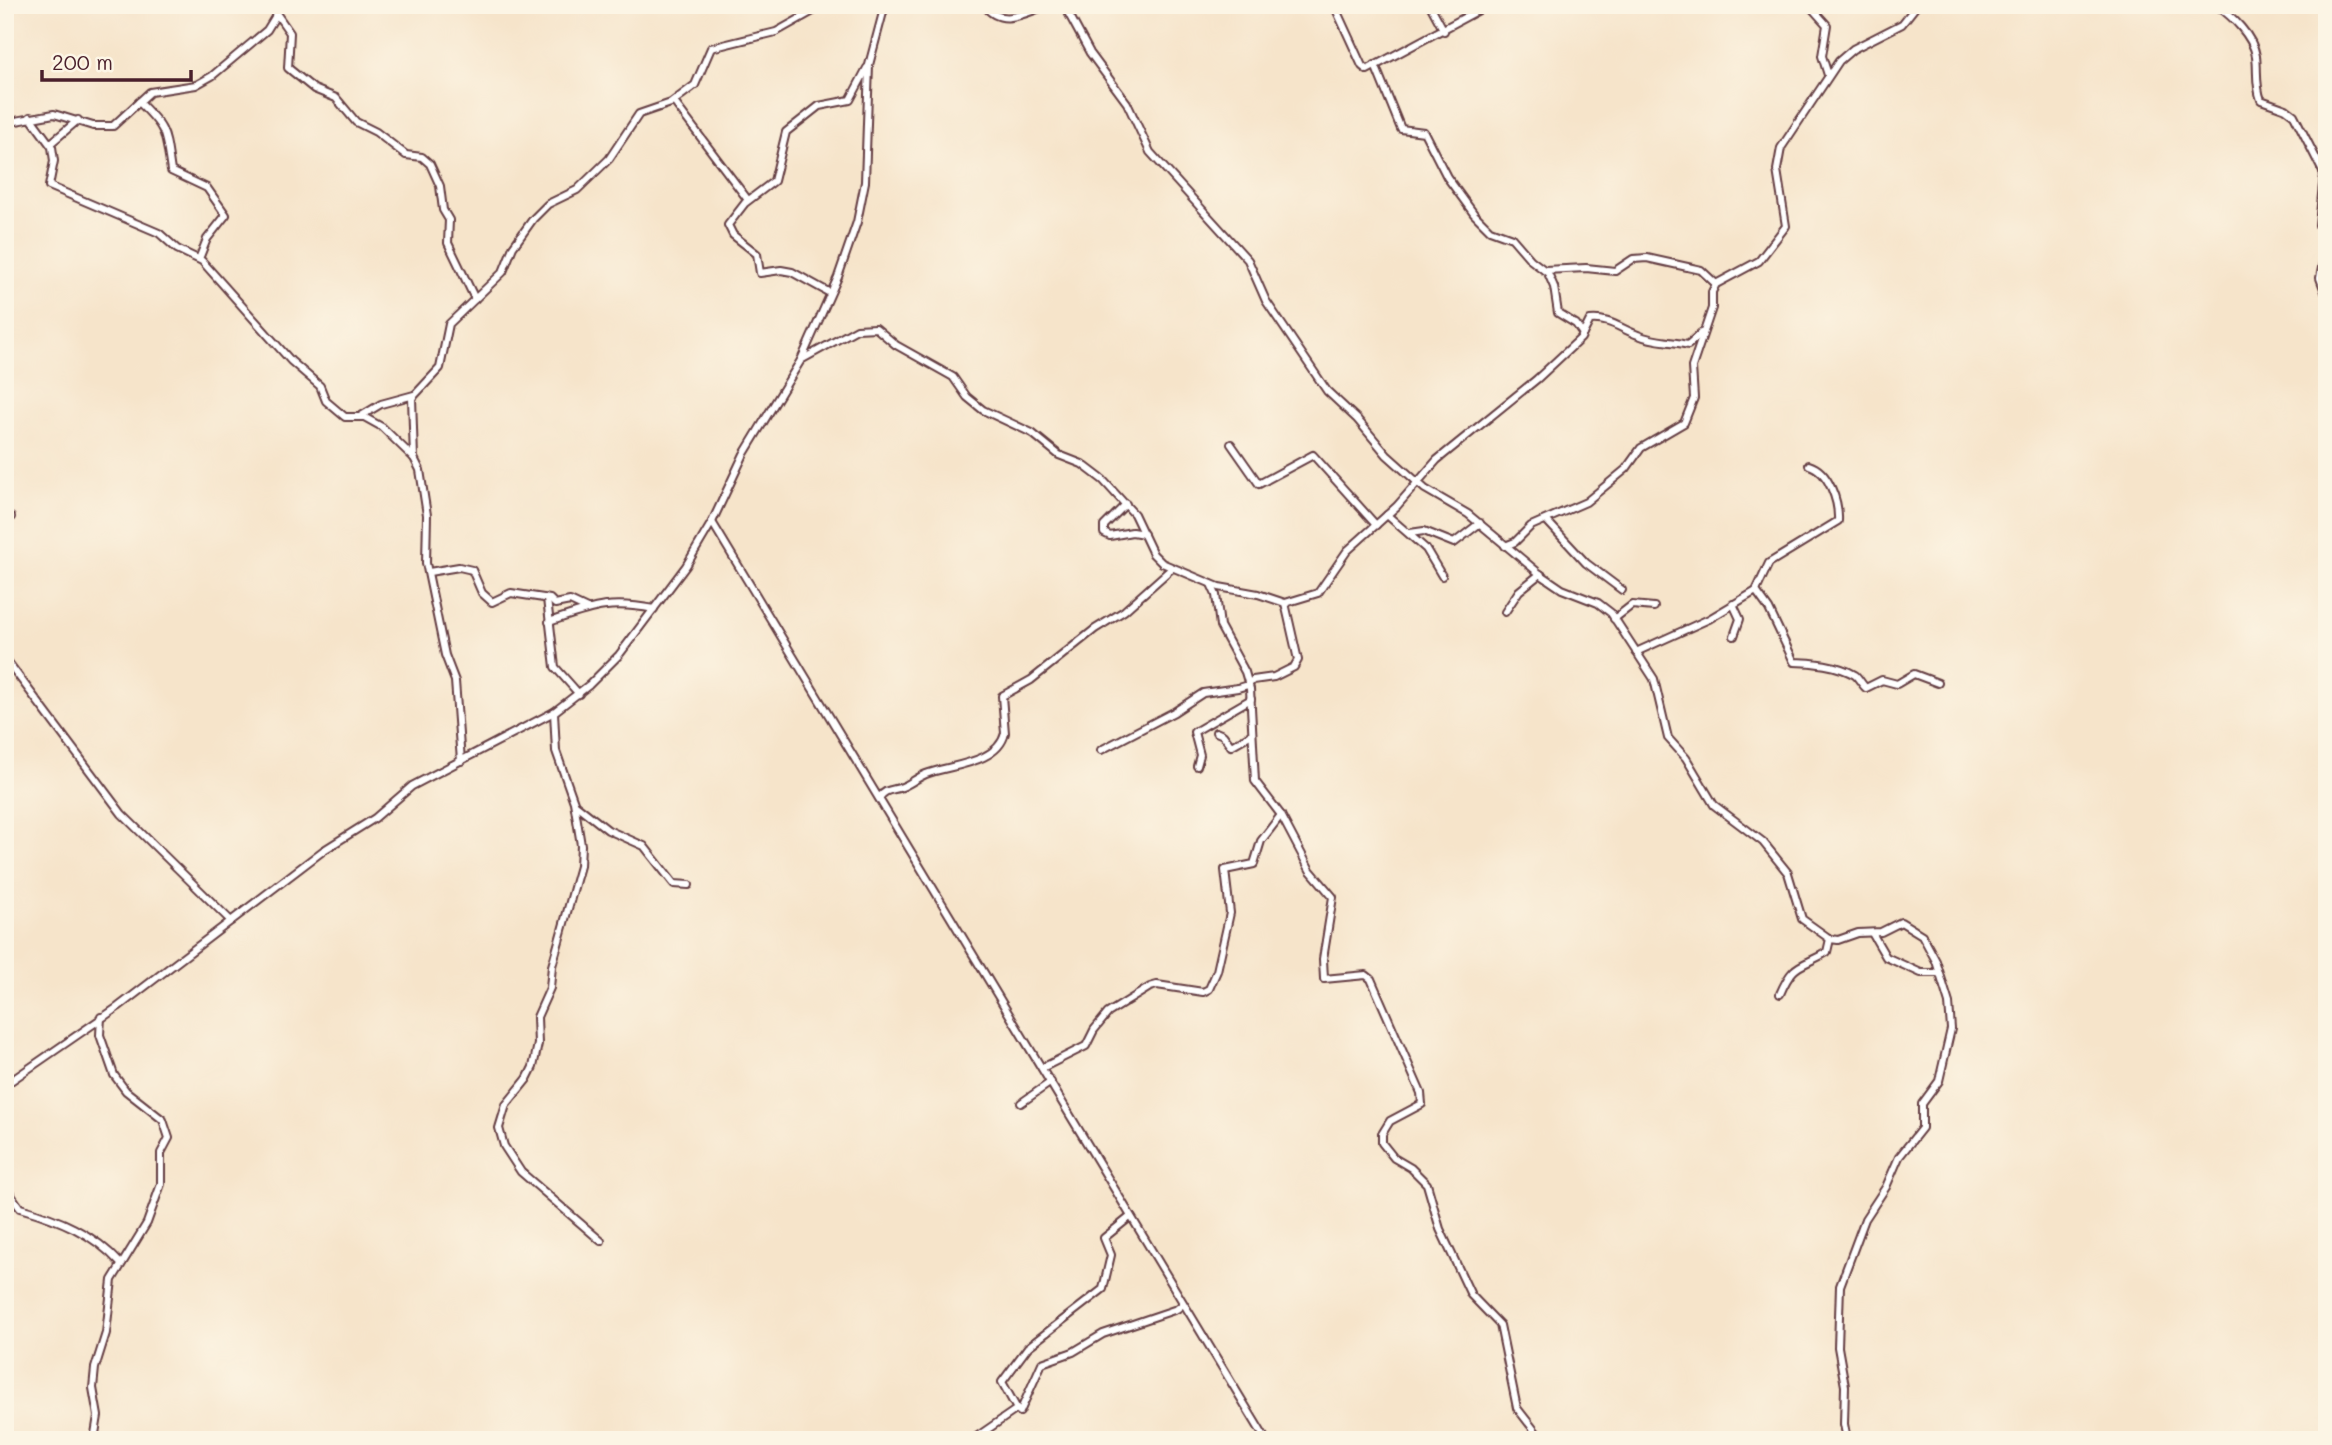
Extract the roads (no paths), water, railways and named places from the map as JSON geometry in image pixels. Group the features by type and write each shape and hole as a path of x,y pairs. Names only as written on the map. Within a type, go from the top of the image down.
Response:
{"street":[{"path":"30,117 51,143 54,162 49,186 159,233 177,250 199,259 240,301 291,361 320,386 326,402 345,417 360,416 381,404 414,395 440,368 444,336 449,324 503,272 516,243 543,209 577,190 609,159 639,114 674,102 698,82 706,55 712,48 776,32 824,5"},
{"path":"5,1086 324,850 375,818 412,786 554,712 579,694 619,655 686,566 712,522 744,454 801,360 830,293 853,235 865,181 869,65 884,5"},
{"path":"984,5 993,16 1008,19 1049,5"},
{"path":"1064,5 1090,54 1127,103 1155,160 1248,260 1266,301 1313,374 1387,456 1416,482 1480,523 1540,574 1562,589 1604,607 1614,619 1654,678 1668,738 1686,758 1714,805 1768,848 1790,879 1802,919 1830,939 1872,933 1901,922 1922,935 1949,1003 1951,1029 1939,1081 1924,1100 1923,1122 1918,1136 1903,1152 1886,1187 1865,1219 1840,1286 1838,1347 1845,1386 1844,1424 1847,1440"},
{"path":"1334,5 1362,66 1367,69 1444,31 1462,17 1488,5"},
{"path":"1430,5 1444,31"},
{"path":"1808,5 1827,25 1822,56 1828,75"},
{"path":"1504,546 1514,542 1531,526 1589,500 1601,487 1626,469 1641,448 1684,423 1694,398 1692,368 1701,334 1712,308 1712,292 1716,284 1759,261 1784,230 1787,217 1779,185 1777,161 1781,148 1828,75 1853,50 1902,24 1917,5"},
{"path":"2216,5 2238,25 2254,49 2255,78 2261,100 2287,108 2294,115 2324,174 2319,225 2326,251 2320,278 2327,297"},
{"path":"276,9 290,33 288,68 314,89 336,98 356,122 376,132 406,155 422,157 435,171 443,210 450,222 448,243 475,299"},
{"path":"5,123 54,114 103,127 113,126 150,92 196,85 212,76 258,39 272,23 276,9"},
{"path":"830,293 792,272 759,272 757,254 728,228 748,200 774,181 786,132 819,106 850,100 869,65"},
{"path":"1375,65 1401,129 1424,132 1447,177 1474,214 1490,230 1512,238 1531,260 1545,270 1554,287 1558,313 1576,324 1583,334"},
{"path":"139,102 162,125 169,149 171,171 207,188 226,215 207,239 199,259"},
{"path":"674,102 748,200"},
{"path":"51,143 78,120"},
{"path":"1545,270 1586,268 1615,271 1633,260 1647,258 1701,270 1716,284"},
{"path":"801,360 848,332 865,327 876,328 896,345 953,377 967,397 983,410 1020,426 1059,455 1093,472 1126,504 1153,554 1171,569 1211,584 1285,603 1318,593 1347,551 1387,515 1437,460 1536,379 1583,334 1587,323 1593,320 1619,324 1636,335 1665,343 1688,345 1701,334"},
{"path":"414,395 411,424 414,458"},
{"path":"360,416 382,427 414,458 420,470 427,510 425,555 445,655 455,681 461,761"},
{"path":"1231,444 1259,484 1310,456 1315,457 1376,525"},
{"path":"1636,652 1709,620 1756,591 1769,563 1815,538 1838,520 1829,485 1818,467 1810,465"},
{"path":"1126,504 1104,526 1104,533 1110,536 1132,531 1144,534"},
{"path":"1387,515 1426,549 1442,576"},
{"path":"1547,521 1586,563 1622,590"},
{"path":"712,522 1266,1440"},
{"path":"1410,533 1424,531 1454,543 1480,523"},
{"path":"429,572 459,567 472,570 482,593 492,602 511,593 547,599 555,604 569,601 587,609"},
{"path":"879,798 891,788 902,787 926,774 975,760 992,750 1003,740 1005,733 1001,696 1031,680 1095,629 1124,611 1171,569"},
{"path":"1505,612 1516,595 1540,574"},
{"path":"1211,584 1216,595 1220,626 1245,672 1248,685 1255,781 1281,815 1310,870 1333,897 1322,958 1324,979 1366,975 1371,979 1421,1093 1422,1104 1390,1121 1382,1134 1382,1143 1394,1158 1407,1165 1427,1184 1440,1229 1471,1295 1500,1325 1517,1408 1542,1440"},
{"path":"1756,591 1769,608 1794,662 1804,660 1820,666 1834,666 1853,674 1865,688 1874,687 1882,680 1897,684 1916,674 1938,683"},
{"path":"547,599 555,667 579,694"},
{"path":"1101,750 1174,712 1203,693 1274,677 1297,664 1285,603"},
{"path":"549,622 587,609 614,604 654,609"},
{"path":"1733,604 1740,618 1734,636"},
{"path":"1614,619 1632,606 1654,607"},
{"path":"5,658 122,814 231,921"},
{"path":"1197,766 1200,755 1194,732 1251,699"},
{"path":"554,712 556,751 574,803 581,845 578,873 552,966 550,988 537,1017 538,1044 533,1067 506,1105 499,1128 503,1146 521,1172 601,1241"},
{"path":"546,716 555,725"},
{"path":"1216,732 1223,735 1230,746 1252,734"},
{"path":"574,803 584,814 608,830 644,845 674,884 689,885"},
{"path":"1042,1068 1086,1046 1094,1030 1108,1013 1150,987 1157,985 1203,992 1209,989 1217,971 1230,913 1225,870 1254,864 1261,841 1281,815"},
{"path":"1872,933 1886,957 1921,973 1939,973"},
{"path":"1780,994 1795,968 1827,952 1830,939"},
{"path":"94,1440 98,1416 92,1392 95,1368 106,1333 112,1280 149,1216 161,1184 161,1153 169,1138 161,1118 132,1096 114,1075 100,1035 101,1017"},
{"path":"1021,1102 1051,1083"},
{"path":"5,1187 20,1208 39,1212 99,1241 120,1264"},
{"path":"972,1440 1017,1409 1002,1382 1023,1352 1103,1289 1111,1255 1104,1238 1130,1217"},
{"path":"1020,1412 1042,1363 1073,1352 1103,1334 1177,1309 1183,1304"}]}
